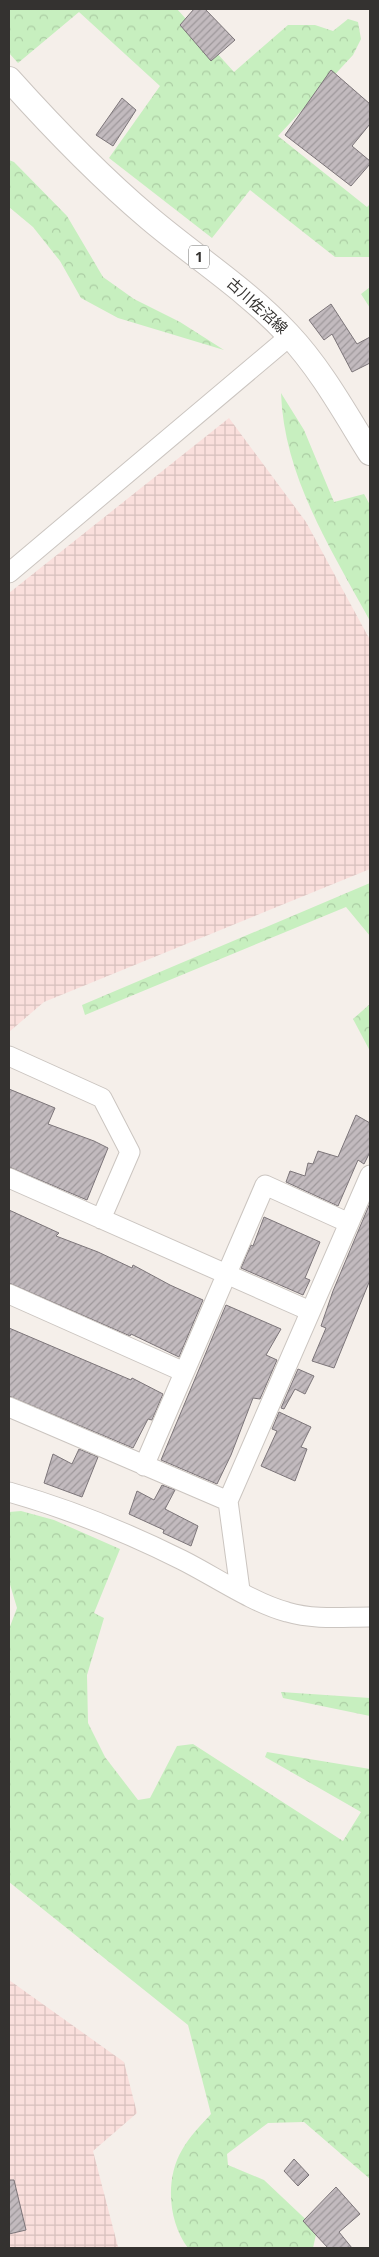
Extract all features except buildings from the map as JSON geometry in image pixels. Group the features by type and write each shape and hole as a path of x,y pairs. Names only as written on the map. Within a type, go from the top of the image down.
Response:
{"main road":[{"name":"古川佐沼線","path":"9,79 102,178 150,219 264,309 290,336 319,373 370,453"}],"street":[{"path":"9,573 290,336"},
{"path":"9,1056 102,1098 130,1152 102,1219"},
{"path":"240,1590 228,1502 370,1175"},
{"path":"9,1178 310,1311"},
{"path":"144,1466 265,1185 349,1223"},
{"path":"9,1294 184,1372"},
{"path":"9,1408 228,1502"},
{"path":"9,1492 71,1511 122,1532 240,1590 271,1608 318,1617 370,1617"}],"shaded area":[{"path":"229,418 306,522 370,640 370,869 44,1002 9,1032 9,593"},
{"path":"9,1980 124,2062 137,2113 93,2151 117,2248 9,2248"}],"green space":[{"path":"9,9 177,9 234,72 288,25 315,25 333,31 348,19 358,22 361,39 353,55 278,136 367,207 370,204 370,257 335,257 250,190 212,238 109,158 160,86 79,12 18,63 9,53"},
{"path":"9,160 14,162 67,216 103,277 134,299 180,322 224,350 118,318 81,298 60,261 33,227 9,207"},
{"path":"370,287 370,308 361,294"},
{"path":"281,393 304,430 334,502 364,494 370,505 370,621 325,539 300,483 284,424"},
{"path":"370,883 370,936 346,907 85,1015 82,1005"},
{"path":"370,1004 370,1051 353,1019"},
{"path":"21,1511 54,1520 120,1549 94,1613 104,1618 87,1675 88,1723 105,1757 138,1800 150,1798 177,1746 193,1744 343,1841 361,1812 265,1757 267,1752 370,1769 370,2179 304,2122 268,2123 227,2154 228,2165 264,2180 317,2230 313,2248 188,2248 176,2226 173,2213 171,2186 173,2173 185,2145 211,2114 188,2025 9,1882 9,1629 17,1608 9,1581 9,1512"},
{"path":"281,1692 370,1698 370,1716 283,1698"}]}
